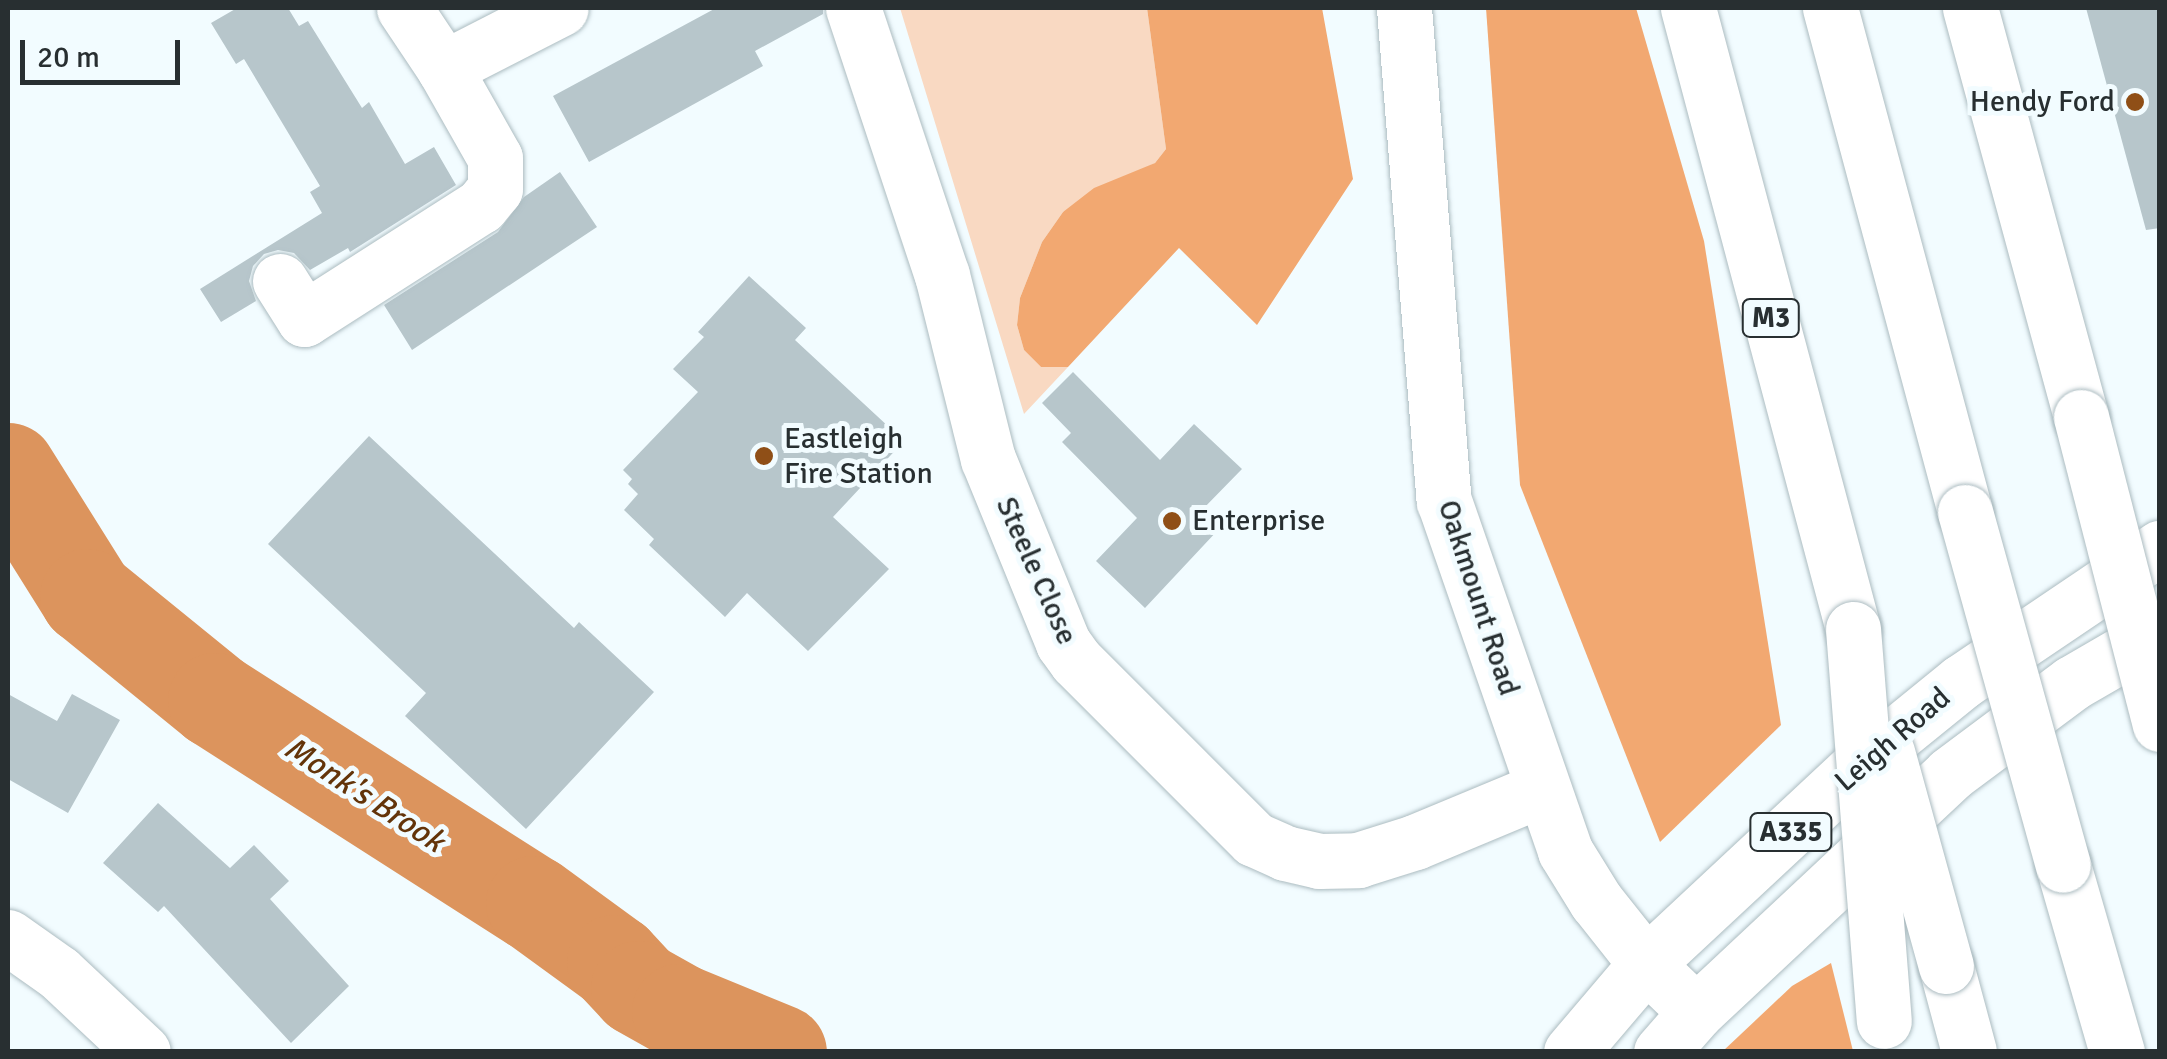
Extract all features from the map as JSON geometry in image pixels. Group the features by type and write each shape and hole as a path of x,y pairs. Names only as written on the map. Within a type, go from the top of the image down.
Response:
{"main road":[{"path":"280,282 304,319 488,198 498,178 495,158 444,68 404,8"},
{"path":"444,68 561,8"},
{"name":"Steele Close","path":"853,8 942,276 988,458 1064,643 1076,660 1254,839 1285,853 1319,861 1358,860 1540,790"},
{"name":"Oakmount Road","path":"1404,8 1444,501 1540,790 1565,851 1596,901 1646,964 1679,1032"},
{"name":"M3","path":"1688,8 1968,1052"},
{"path":"1830,8 2112,1044"},
{"path":"1970,8 2160,724"},
{"name":"Leigh Road","path":"1571,1052 1646,964 1865,760 1922,713 2160,548"},
{"name":"M3","path":"1853,630 1888,1036"},
{"name":"Leigh Road","path":"1679,1032 1950,774 2072,683 2160,632"},
{"path":"8,936 59,972 143,1052"}],"shaded area":[{"path":"900,8 1147,8 1166,149 1155,163 1063,212 1042,242 1020,298 1017,325 1024,350 1041,367 1068,367 1024,414"},
{"path":"1147,8 1322,8 1353,179 1257,325 1179,248 1068,367 1041,367 1024,350 1017,325 1020,298 1042,242 1063,212 1094,188 1155,163 1166,149"},
{"path":"1486,8 1636,8 1704,241 1781,725 1660,842 1520,485"},
{"path":"1831,963 1853,1051 1723,1051 1792,986"}],"building":[{"path":"237,8 288,8 299,26 308,21 362,108 369,102 405,164 434,147 456,185 350,252 348,248 310,270 294,253 278,250 264,254 253,266 249,281 256,301 221,322 200,289 322,213 310,192 320,186 244,59 236,64 211,23"},
{"path":"716,8 823,8 823,14 755,51 763,66 589,162 553,96"},
{"name":"Hendy Ford","path":"2086,8 2160,8 2160,228 2146,230"},
{"path":"560,172 597,227 412,350 384,305 498,232 524,197"},
{"name":"Eastleigh Fire Station","path":"749,276 806,328 795,340 904,441 833,517 889,569 808,651 747,593 725,617 649,545 654,539 624,510 638,494 628,484 632,479 623,470 698,392 673,369 704,337 698,332"},
{"name":"Enterprise","path":"1073,372 1160,460 1194,424 1242,469 1200,512 1218,530 1145,608 1096,561 1137,518 1062,442 1071,433 1042,403"},
{"path":"369,436 574,628 579,622 654,692 526,829 405,716 426,693 268,544"},
{"path":"8,694 57,721 72,694 120,720 68,813 8,779"},
{"path":"158,803 230,868 254,845 289,881 270,899 349,986 291,1043 164,906 158,912 103,863"}],"waterway":[{"name":"Monk's Brook","path":"8,470 87,596 215,700 533,903 614,962 638,988 679,1011 779,1052"}],"place":[{"name":"Hendy Ford","path":"2135,102"},
{"name":"Eastleigh Fire Station","path":"764,456"},
{"name":"Enterprise","path":"1172,521"}]}
